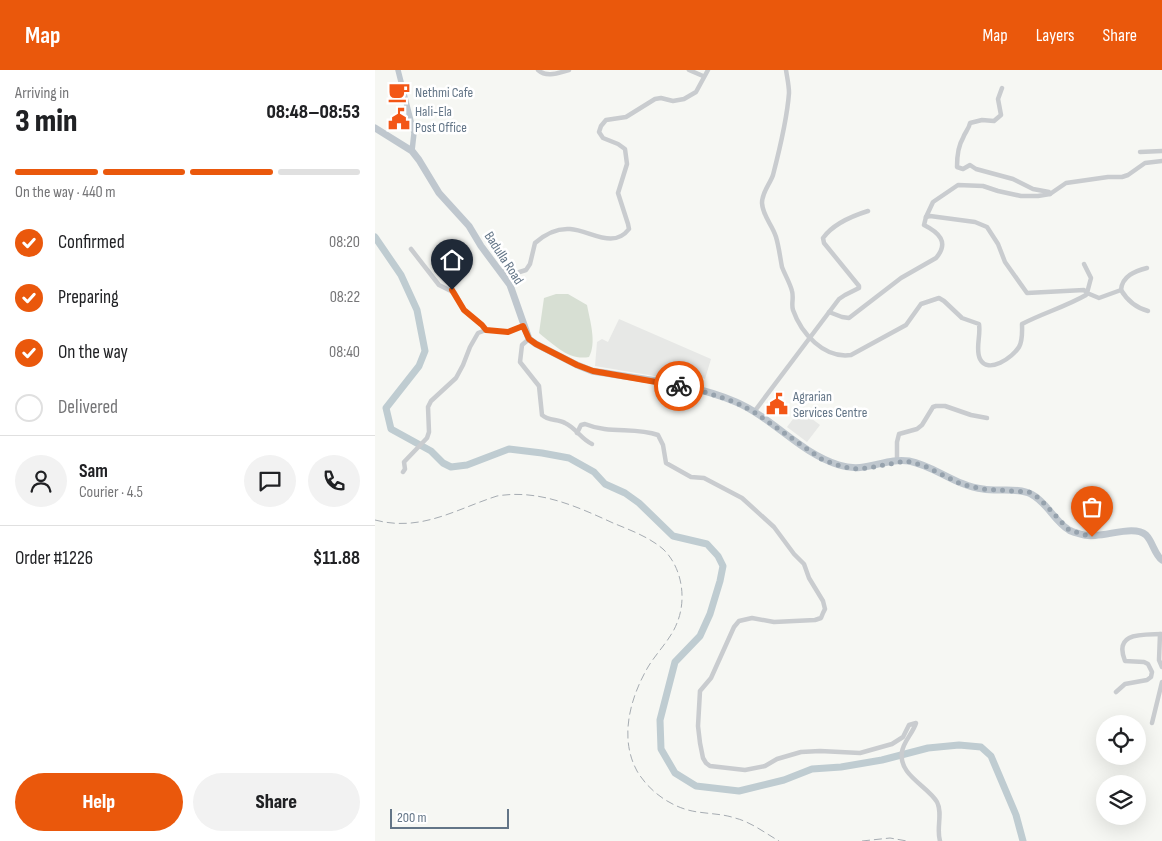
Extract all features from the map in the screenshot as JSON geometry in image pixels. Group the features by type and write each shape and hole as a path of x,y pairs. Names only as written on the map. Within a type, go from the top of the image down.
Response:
{"highway":[{"name":"Badulla Road","path":"375,128 412,151 439,193 461,216 509,285 529,339"},
{"path":"529,339 569,361 593,371 692,388 735,402 754,412 823,460 840,466 853,469 868,468 897,461 906,461 925,466 961,484 982,489 1029,492 1039,498 1069,530 1092,537 1128,531 1137,532 1146,535 1156,554 1162,560"}],"main road":[{"path":"398,70 414,134 412,151"}],"street":[{"path":"538,70 542,74 554,75 569,70"},
{"path":"689,70 703,76"},
{"path":"499,270 513,274 526,270 530,264 535,243 551,232 570,229 585,231 603,239 614,238 626,233 629,229 628,224 618,193 627,164 625,149 603,138 599,132 601,126 606,120 630,115 655,99 661,98 673,101 684,99 696,92 703,76 708,70"},
{"path":"786,70 789,91 783,134 772,178 766,188 762,204 766,219 771,223 776,237 784,272 792,290 792,308 799,324 809,338 826,352 844,356 851,355 906,325 921,304 939,298 962,318 979,324 981,332 978,346 979,358 982,363 992,365 1005,360 1014,353 1021,341 1022,324 1047,311 1068,305 1086,295 1091,278 1084,264"},
{"path":"1002,88 998,99 1001,115 994,121 973,120 970,123 968,130 962,138 957,158 957,167 963,169 970,165 976,169 1013,179 1033,189 1049,192 1050,194"},
{"path":"1140,152 1162,150"},
{"path":"829,312 849,318 901,278 936,258 940,253 941,239 938,233 924,225 926,217 933,202 958,185 983,186 1021,196 1038,196 1050,194 1066,183 1122,177 1145,163 1162,161"},
{"path":"754,412 839,299 859,288 834,257 824,243 823,238 840,223 868,211"},
{"path":"926,217 975,222 987,227 998,244 1005,262 1027,293 1084,290 1099,298 1121,290"},
{"path":"411,249 439,285 452,290 464,310 486,330"},
{"path":"1147,268 1127,276 1121,284 1121,290 1126,298 1142,309 1149,310"},
{"path":"403,472 405,469 404,462 427,438 429,432 428,407 431,401 456,378 478,333 486,330 508,332 523,326"},
{"path":"529,339 522,345 520,362 539,386 542,415 545,418 559,420 567,424 584,440 592,444"},
{"path":"897,461 899,434 917,429 933,407 945,406 971,415 987,418"},
{"path":"577,433 581,425 585,424 623,432 646,431 659,435 666,463 691,477 704,478 742,498 774,527 804,564 809,578 823,600 825,609 821,618 815,620 773,622 752,618 739,621 734,627 711,678 700,691 699,743 706,763 710,766 745,770 765,766 777,759 801,752 860,753 893,744 903,737 909,725 916,723 902,751 903,762 911,776 937,801 940,841"},
{"path":"1116,692 1129,682 1147,680 1151,677 1152,672 1148,664 1125,661 1122,653 1124,643 1132,636 1136,634 1161,634 1159,660 1162,667"},
{"path":"1153,723 1162,682"}],"shaded area":[{"path":"556,294 568,294 587,305 593,339 589,357 582,358 568,354 539,333 544,298"},
{"path":"619,319 711,359 705,379 671,363 666,378 595,366 597,342 602,339 608,342"},
{"path":"800,410 820,425 807,442 787,427"}],"waterway":[{"path":"375,237 401,275 417,310 425,351 419,366 386,408 391,429 431,451 443,463 451,467 467,465 509,449 569,458 594,472 605,484 625,493 639,503 673,536 707,544 718,556 723,566 710,614 700,636 675,662 660,720 661,749 675,773 696,786 739,791 784,780 812,769 841,767 882,760 928,748 959,745 981,747 991,756 1016,815 1023,841"}],"railway":[{"path":"375,520 392,523 422,521 437,518 497,496 527,495 571,505 639,534 663,549 675,565 681,584 682,604 677,623 668,640 648,667 632,705 628,732 629,745 637,771 656,793 672,804 689,810 741,820 779,841"},
{"path":"862,841 890,838 907,841"}],"way so far":[{"path":"679,386 692,388 735,402 754,412 823,460 840,466 853,469 868,468 897,461 915,462 961,484 982,489 1029,492 1039,498 1069,530 1092,537"}],"place":[{"name":"Nethmi Cafe","path":"399,92"},
{"name":"Hali-Ela Post Office","path":"399,119"},
{"name":"Agrarian Services Centre","path":"777,404"}],"route":[{"path":"452,290 464,310 486,330 508,332 523,326 529,339 577,365 593,371 679,386"}]}
